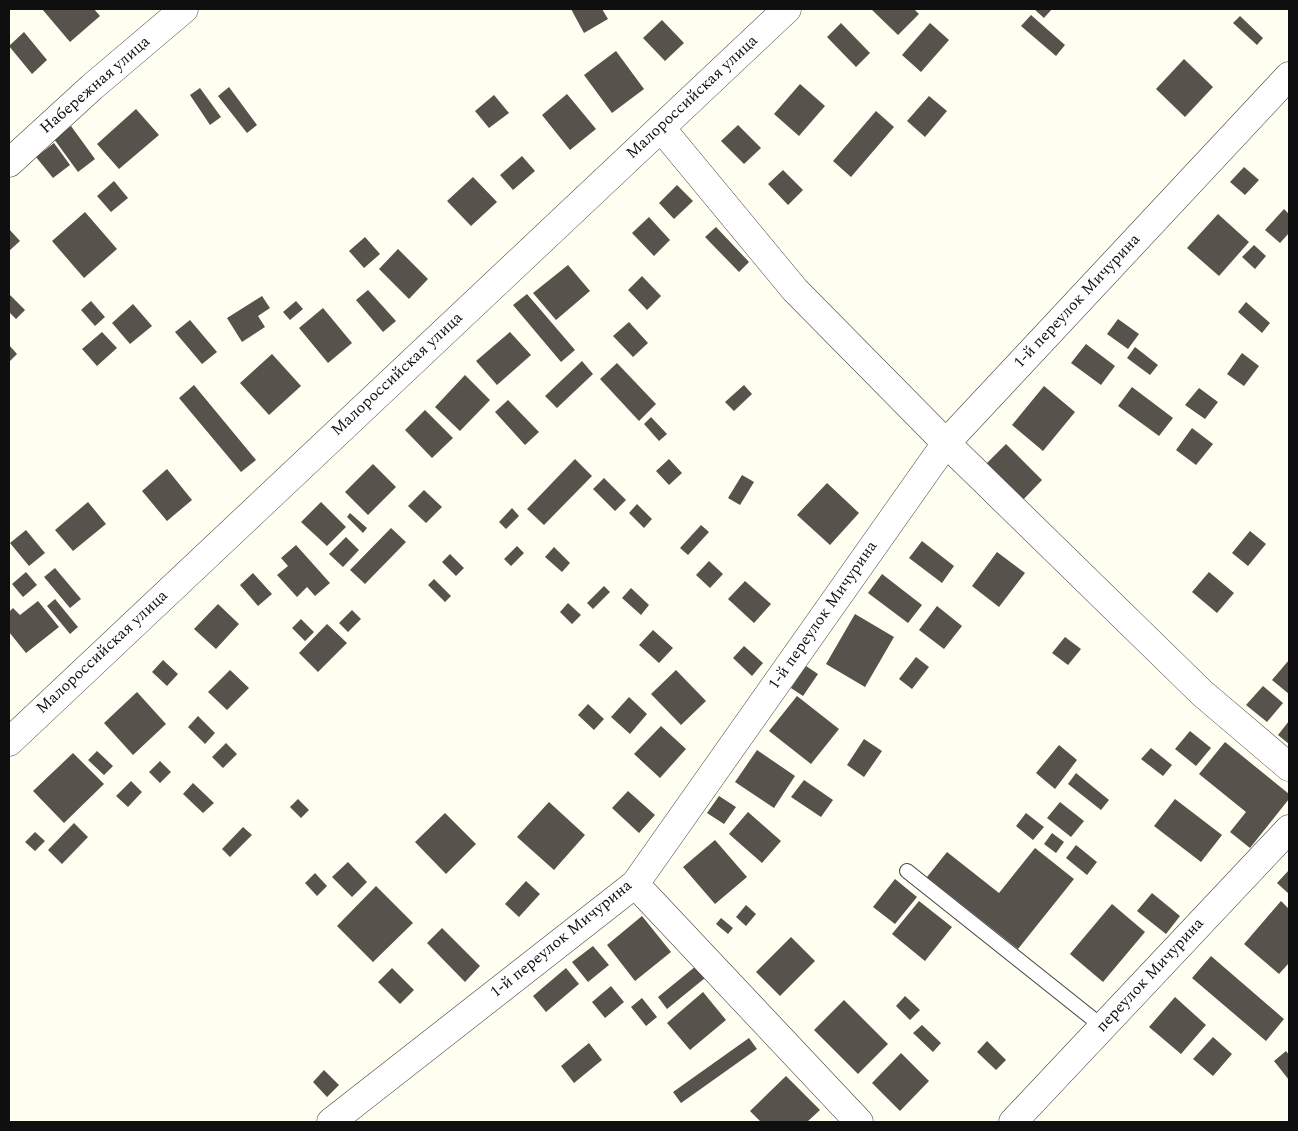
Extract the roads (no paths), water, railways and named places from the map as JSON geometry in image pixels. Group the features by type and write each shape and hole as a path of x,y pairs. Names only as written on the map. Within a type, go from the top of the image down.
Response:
{"street":[{"name":"Набережная улица","path":"9,163 92,87 184,9"},
{"name":"Малороссийская улица","path":"9,742 787,9"},
{"name":"1-й переулок Мичурина","path":"331,1122 635,884 946,444 1289,76"},
{"path":"661,128 795,290 946,444 1202,693 1289,767"},
{"name":"переулок Мичурина","path":"1013,1122 1289,829"},
{"path":"635,884 859,1122"}],"lane":[{"path":"907,871 1103,1027"}]}
